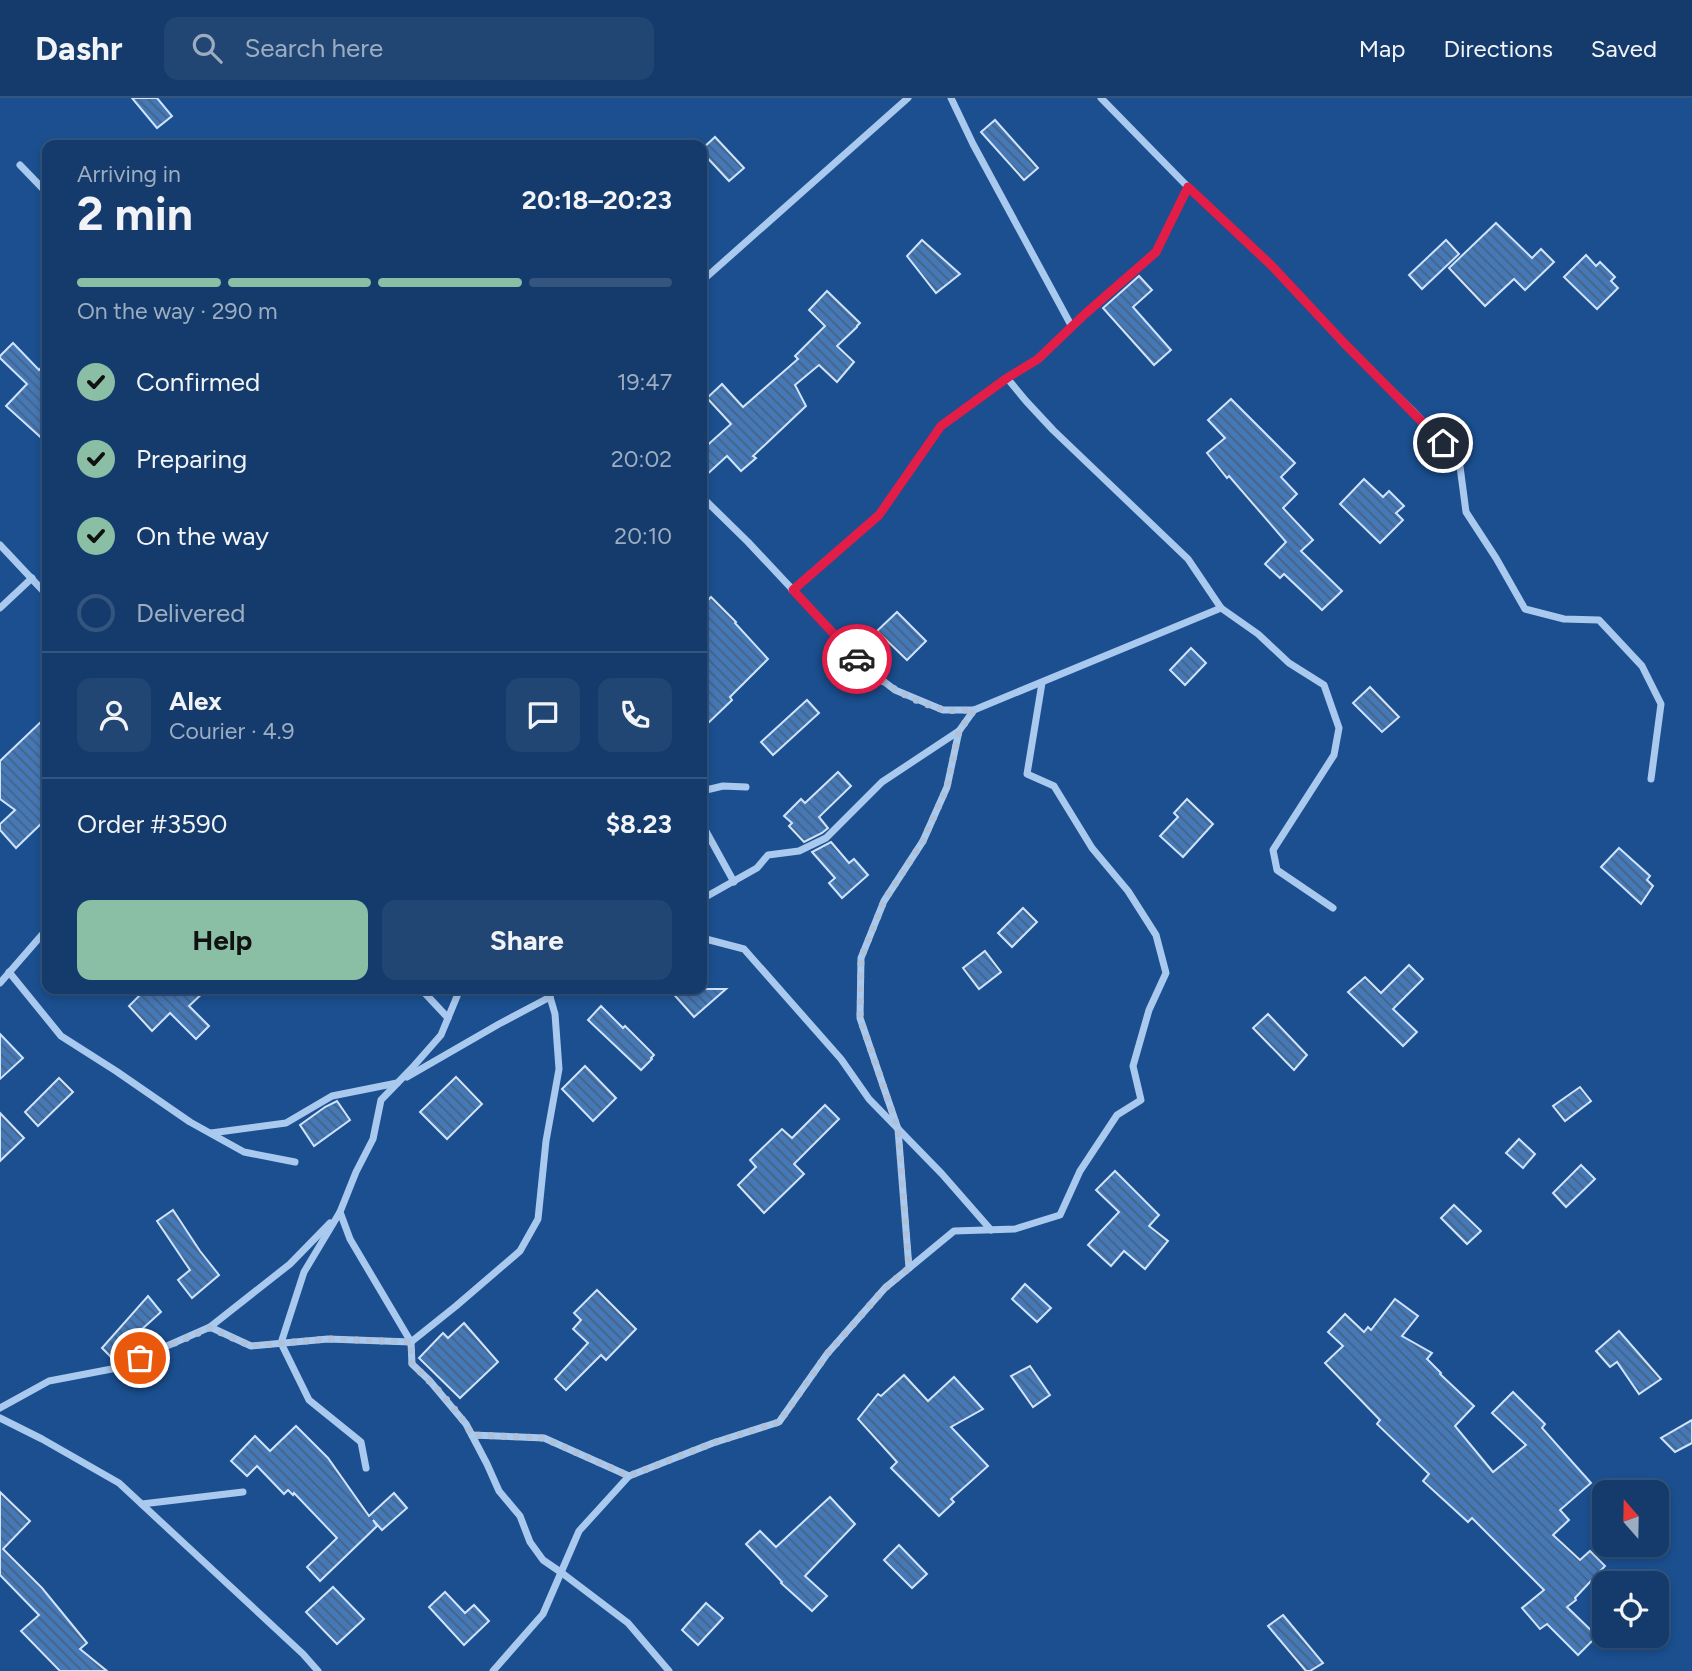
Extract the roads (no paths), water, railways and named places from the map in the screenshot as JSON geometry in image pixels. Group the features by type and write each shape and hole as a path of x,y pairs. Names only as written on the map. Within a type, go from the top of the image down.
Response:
{"street":[{"path":"707,277 908,98"},
{"path":"951,98 1072,327"},
{"path":"1101,98 1188,187 1272,266 1459,459 1466,512 1525,609 1564,619 1599,620 1642,666 1661,704 1651,779"},
{"path":"20,165 42,187"},
{"path":"793,590 879,515 941,426 1038,359 1156,252 1188,187"},
{"path":"1007,378 1053,430 1188,559 1222,608 1258,634 1289,663 1324,685 1339,728 1335,755 1273,850 1277,870 1333,908"},
{"path":"707,502 865,667 895,690 943,710 974,710 1222,608"},
{"path":"0,545 42,589"},
{"path":"0,608 32,578"},
{"path":"493,1671 543,1614 579,1531 629,1476 713,1443 779,1422 827,1354 885,1288 954,1231 1015,1229 1060,1215 1080,1171 1117,1115 1141,1100 1133,1066 1149,1010 1166,973 1156,935 1128,891 1092,848 1054,786 1027,774 1042,683"},
{"path":"707,896 757,868 768,855 799,851 826,838 882,782 959,731 974,710"},
{"path":"909,1268 898,1129 860,1018 861,958 884,901 923,841 947,787 959,731"},
{"path":"707,790 723,786 746,788"},
{"path":"707,833 734,882"},
{"path":"0,983 42,935"},
{"path":"707,939 744,949 841,1059 869,1099 942,1174 991,1230"},
{"path":"9,972 61,1035 190,1122 244,1152 295,1162"},
{"path":"426,994 448,1018"},
{"path":"366,1468 361,1442 309,1400 281,1343 304,1272 341,1212 356,1172 373,1139 381,1100 441,1035 460,994"},
{"path":"211,1133 286,1123 332,1096 397,1083 549,994"},
{"path":"210,1328 251,1346 328,1339 411,1342 520,1251 538,1219 546,1141 559,1069 551,994"},
{"path":"341,1212 350,1239 411,1342 412,1364 466,1423 499,1491 520,1516 530,1542 542,1560 628,1623 669,1671"},
{"path":"0,1408 49,1381 117,1368 210,1328 290,1264 341,1212"},
{"path":"0,1418 119,1483 318,1671"},
{"path":"472,1435 544,1438 629,1476"},
{"path":"142,1504 243,1492"}]}
